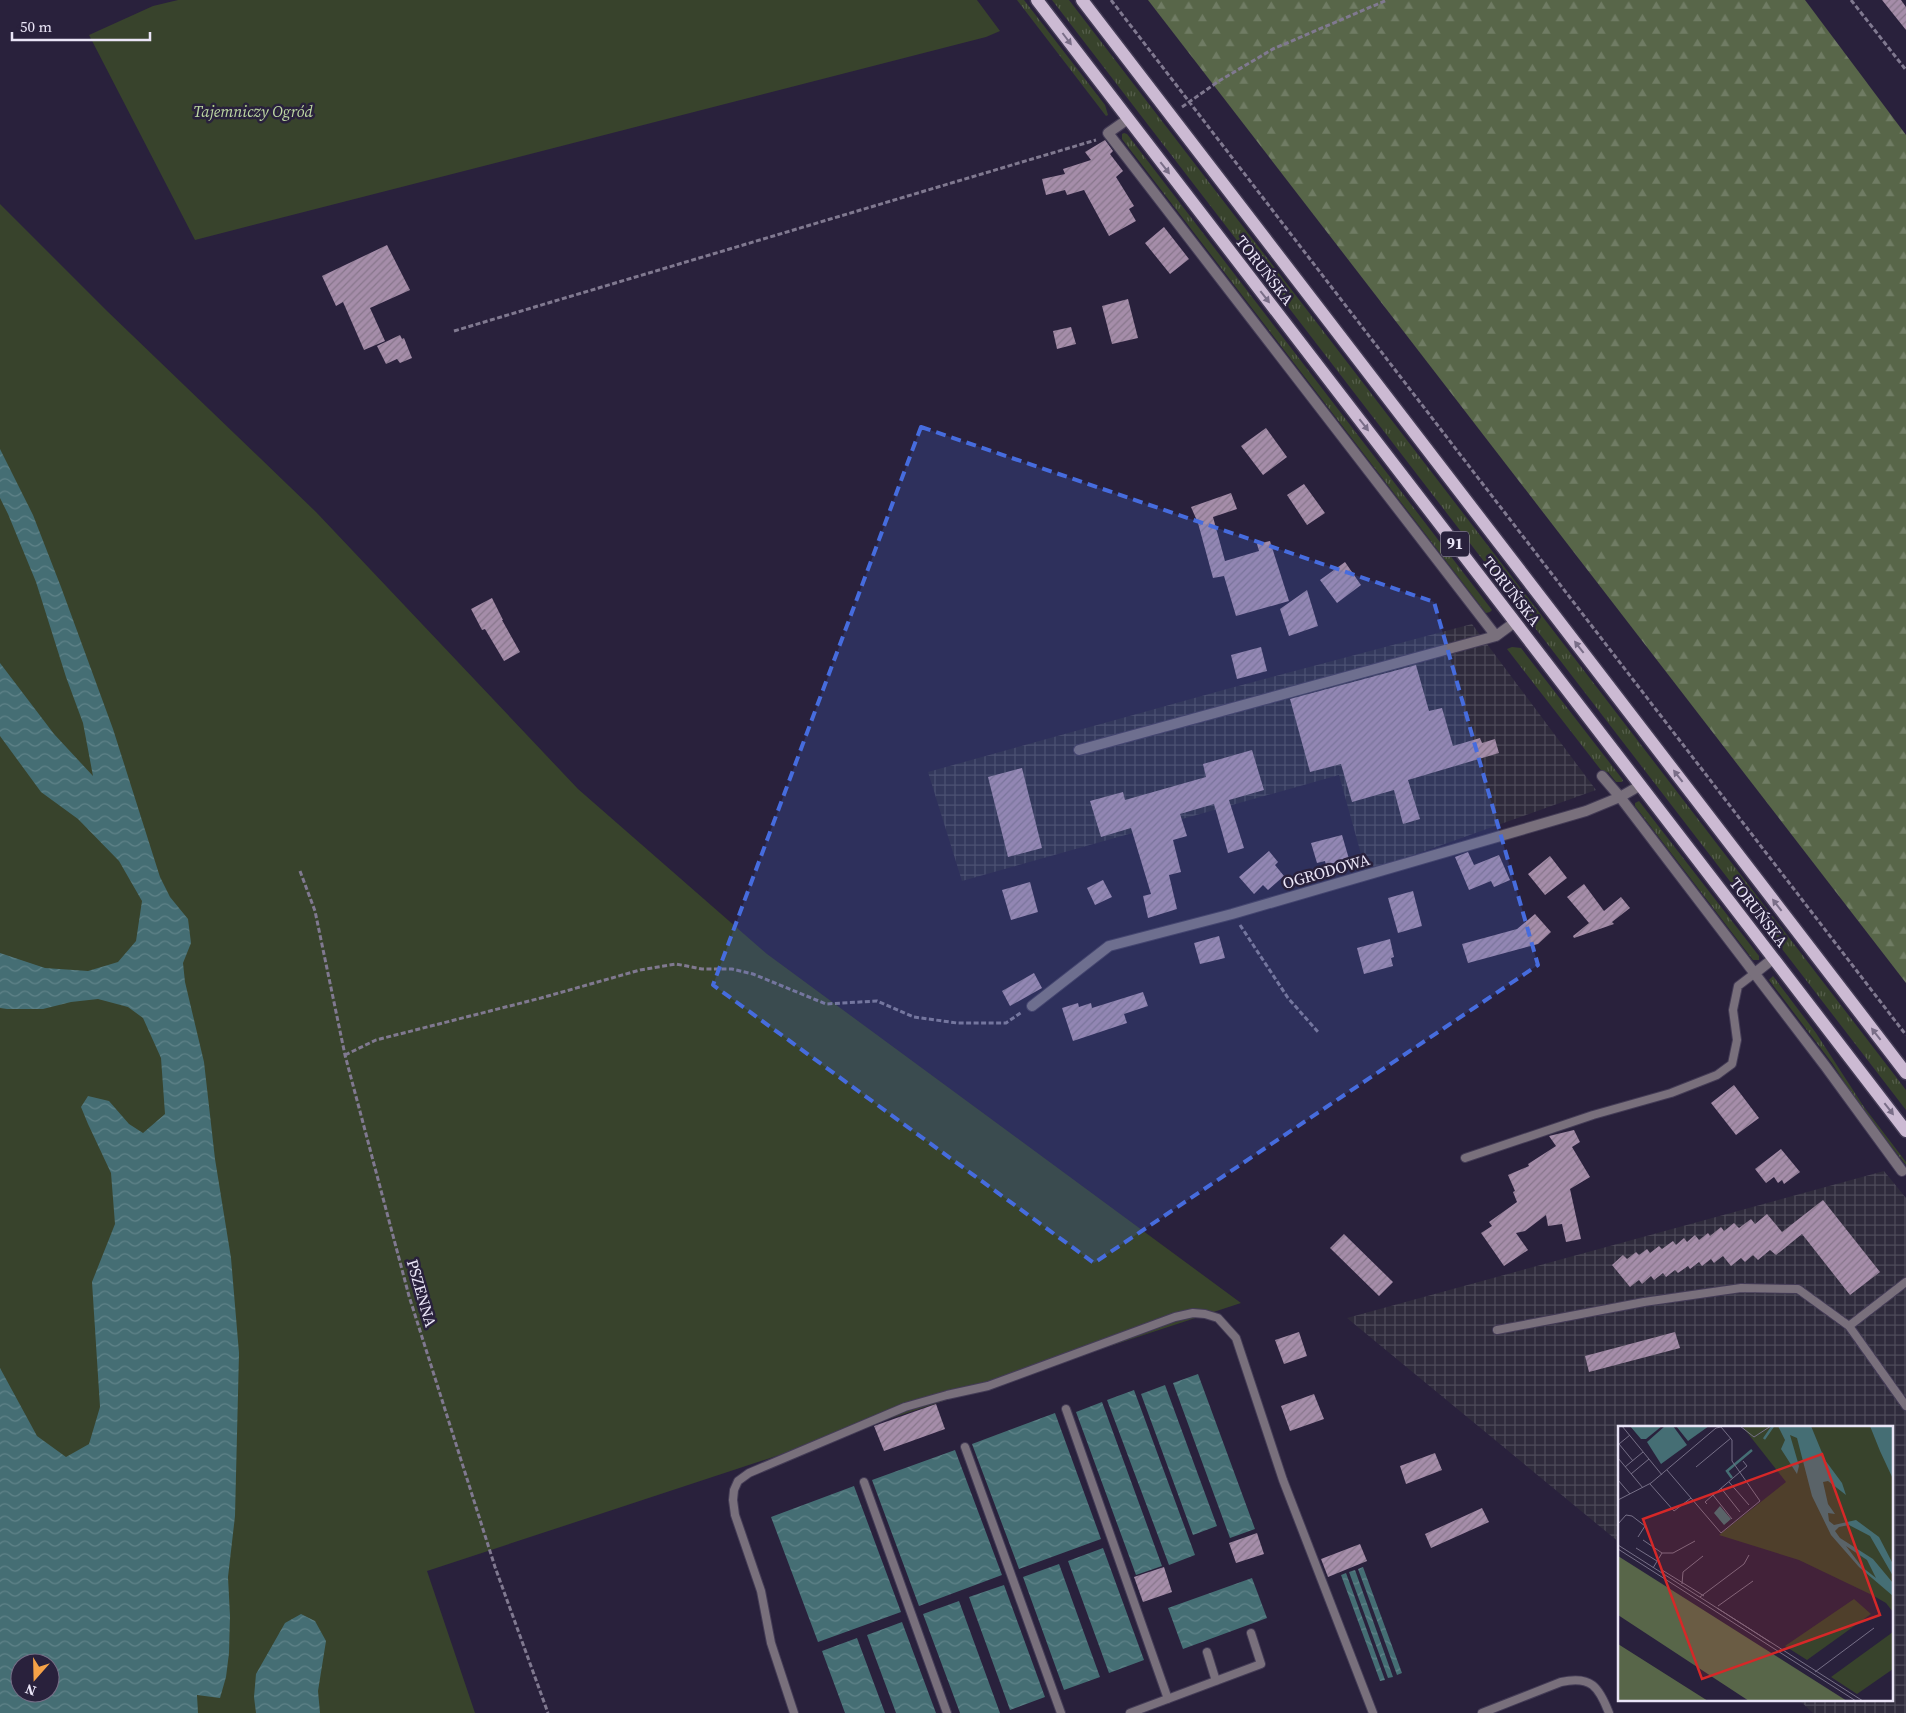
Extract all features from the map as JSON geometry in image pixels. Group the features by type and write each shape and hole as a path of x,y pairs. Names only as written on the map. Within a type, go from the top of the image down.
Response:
{"main road":[{"name":"TORUŃSKA","path":"1037,0 1906,1131"},
{"name":"TORUŃSKA","path":"1082,0 1906,1073"}],"street":[{"path":"1128,119 1108,133 1496,636"},
{"path":"1080,750 1496,636 1515,622"},
{"path":"1602,776 1755,973 1902,1171"},
{"name":"OGRODOWA","path":"1032,1006 1109,946 1232,914 1586,811 1620,797 1641,785"},
{"path":"1755,973 1774,958"}],"lane":[{"path":"1465,1158 1593,1116 1671,1093 1717,1075 1732,1064 1737,1040 1734,1010 1738,986 1755,973"},
{"path":"1849,1326 1906,1282"},
{"path":"1497,1330 1644,1302 1741,1288 1798,1289 1849,1326 1906,1406"},
{"path":"794,1713 771,1643 761,1592 735,1515 733,1500 734,1490 738,1481 749,1472 905,1407 988,1386 1175,1317 1193,1313 1218,1318 1236,1338 1283,1480 1373,1713"},
{"path":"1066,1409 1168,1699"},
{"path":"965,1447 1061,1713"},
{"path":"864,1482 947,1713"},
{"path":"1130,1713 1262,1664 1251,1633"},
{"path":"1207,1652 1216,1681"},
{"path":"1482,1713 1561,1682 1574,1679 1587,1681 1601,1693 1609,1713"}],"path":[{"path":"1111,0 1906,1035"},
{"path":"1171,116 1218,81 1273,49 1387,0"},
{"path":"1851,0 1906,70"},
{"path":"454,331 1099,139 1108,133"},
{"name":"PSZENNA","path":"300,871 315,911 344,1054 409,1296 495,1567 548,1713"},
{"path":"1232,914 1288,998 1318,1032"},
{"path":"344,1054 376,1040 541,998 640,970 676,964 702,969 732,969 754,974 826,1004 877,1001 914,1017 957,1023 1006,1022 1032,1006"}],"highlighted area":[{"path":"921,427 1434,602 1538,965 1094,1263 713,985"}],"shaded area":[{"path":"1472,624 1596,790 1366,872 1339,775 962,881 928,772 1227,689"},
{"path":"1884,1171 1906,1198 1906,1713 1813,1713 1799,1700 1894,1700 1894,1426 1618,1426 1618,1541 1347,1318"}],"green space":[{"name":"Tajemniczy Ogród","path":"178,0 977,0 1000,31 986,37 195,240 89,35 153,6"},
{"path":"1017,0 1024,0 1105,105 1108,115 1106,116"},
{"path":"1052,0 1069,0 1906,1090 1906,1110"},
{"path":"1148,0 1805,0 1906,135 1906,983"},
{"path":"1122,134 1127,134 1492,610 1490,612 1486,613 1122,139"},
{"path":"0,204 107,311 316,512 578,789 767,954 1241,1303 427,1571 475,1713 0,1713"},
{"path":"1512,647 1521,648 1623,780 1622,782 1616,782 1608,772 1604,774 1507,649"},
{"path":"1639,801 1759,956 1759,960 1753,960 1635,806 1635,803"},
{"path":"1773,976 1816,1033 1864,1107 1906,1162 1906,1165 1861,1108 1832,1063 1769,980"}],"water":[{"path":"0,449 33,515 61,587 113,729 160,877 170,897 188,919 191,943 183,963 185,982 204,1062 215,1159 231,1258 239,1353 235,1516 228,1577 229,1653 226,1677 220,1698 197,1695 198,1713 0,1713 0,1368 37,1436 66,1457 89,1444 100,1407 92,1282 115,1224 111,1173 81,1107 88,1096 109,1101 129,1124 143,1133 165,1114 161,1058 143,1018 128,1007 98,999 71,1002 43,1009 0,1008 0,953 45,968 88,971 118,962 136,941 142,901 119,861 78,819 41,792 0,736 0,663 54,734 93,776 83,723 66,677 36,582 0,498"},
{"path":"1198,1374 1255,1529 1230,1538 1173,1383"},
{"path":"1165,1385 1217,1526 1193,1535 1141,1394"},
{"path":"1134,1390 1195,1555 1169,1565 1107,1400"},
{"path":"1102,1402 1162,1566 1136,1575 1076,1412"},
{"path":"1055,1413 1101,1539 1019,1569 972,1444"},
{"path":"955,1450 1002,1575 919,1606 872,1480"},
{"path":"854,1486 901,1612 818,1642 771,1517"},
{"path":"1103,1548 1144,1660 1109,1673 1068,1561"},
{"path":"1059,1564 1100,1677 1064,1690 1023,1577"},
{"path":"1363,1567 1402,1673 1397,1675 1358,1569"},
{"path":"1355,1570 1393,1677 1388,1678 1349,1572"},
{"path":"1346,1573 1385,1680 1380,1681 1341,1575"},
{"path":"1252,1578 1267,1618 1183,1649 1168,1608"},
{"path":"1004,1585 1045,1697 1010,1710 969,1597"},
{"path":"959,1601 1000,1713 960,1713 923,1614"},
{"path":"301,1614 315,1621 326,1641 318,1691 320,1713 256,1713 254,1697 256,1674 285,1623"},
{"path":"902,1622 936,1713 896,1713 867,1635"},
{"path":"857,1638 885,1713 845,1713 822,1651"}],"building":[{"path":"1882,0 1901,0 1906,7 1906,30"},
{"path":"1105,140 1113,151 1110,154 1123,171 1116,177 1134,206 1129,209 1136,221 1109,236 1084,190 1067,195 1065,190 1046,195 1042,179 1065,174 1063,169 1091,160 1085,152"},
{"path":"1164,227 1189,259 1170,274 1145,243"},
{"path":"387,245 410,290 370,308 385,341 364,350 343,302 336,306 322,276"},
{"path":"1128,299 1138,338 1112,344 1102,306"},
{"path":"1071,327 1076,344 1057,349 1053,331"},
{"path":"400,335 402,339 404,338 412,358 400,363 397,359 386,364 377,346"},
{"path":"1266,428 1287,457 1263,475 1241,446"},
{"path":"1304,484 1325,513 1307,525 1287,495"},
{"path":"1231,493 1237,509 1213,517 1225,561 1259,551 1257,544 1270,541 1289,601 1236,616 1224,576 1213,578 1198,523 1191,507"},
{"path":"1345,562 1361,585 1337,603 1320,580"},
{"path":"1307,590 1318,626 1289,636 1280,609"},
{"path":"492,598 520,652 504,661 485,629 482,630 471,609"},
{"path":"1261,647 1267,671 1237,679 1231,655"},
{"path":"1416,665 1429,711 1442,708 1453,746 1480,738 1482,743 1495,739 1499,753 1408,780 1420,819 1403,824 1394,790 1352,802 1341,764 1310,772 1290,699"},
{"path":"1252,750 1264,790 1229,800 1244,848 1228,853 1214,804 1180,814 1187,836 1173,840 1181,872 1169,875 1177,909 1148,918 1143,896 1151,894 1131,828 1101,837 1090,801 1123,792 1125,800 1206,777 1203,764"},
{"path":"1022,768 1042,848 1008,857 988,777"},
{"path":"1342,835 1349,859 1326,865 1325,861 1317,863 1311,843"},
{"path":"1269,851 1278,862 1275,865 1284,876 1268,890 1263,885 1254,894 1239,877"},
{"path":"1468,852 1474,865 1499,855 1510,880 1494,887 1491,881 1469,890 1455,857"},
{"path":"1550,856 1567,878 1545,895 1528,874"},
{"path":"1103,880 1112,897 1095,905 1087,888"},
{"path":"1030,882 1038,912 1011,920 1002,890"},
{"path":"1584,884 1604,911 1621,897 1630,908 1612,922 1614,924 1574,938 1573,936 1589,923 1567,897"},
{"path":"1413,891 1422,926 1398,933 1388,898"},
{"path":"1535,914 1551,932 1538,944 1468,963 1462,944 1517,929"},
{"path":"1219,936 1225,958 1200,964 1194,943"},
{"path":"1390,939 1394,957 1391,958 1393,966 1364,974 1357,948"},
{"path":"1034,973 1042,988 1010,1006 1002,991"},
{"path":"1143,992 1148,1006 1124,1014 1127,1023 1073,1041 1062,1008 1078,1003 1079,1007 1091,1003 1092,1008"},
{"path":"1734,1085 1759,1118 1736,1135 1711,1103"},
{"path":"1574,1130 1580,1142 1572,1147 1590,1177 1570,1189 1581,1239 1566,1242 1562,1224 1548,1226 1546,1215 1525,1231 1516,1233 1528,1250 1504,1266 1481,1233 1492,1226 1489,1222 1517,1202 1513,1192 1515,1191 1508,1175 1529,1166 1528,1164 1556,1146 1549,1136"},
{"path":"1781,1149 1800,1172 1784,1184 1782,1180 1778,1183 1774,1177 1766,1183 1755,1169"},
{"path":"1823,1200 1880,1272 1850,1295 1802,1234 1776,1255 1770,1250 1758,1260 1753,1255 1745,1262 1741,1258 1731,1266 1723,1256 1714,1263 1711,1259 1702,1266 1699,1262 1690,1269 1688,1266 1678,1273 1675,1270 1666,1277 1663,1273 1654,1280 1651,1276 1642,1284 1639,1280 1630,1287 1612,1265 1623,1255 1627,1259 1636,1252 1639,1255 1647,1249 1650,1253 1659,1246 1662,1249 1673,1241 1676,1245 1684,1238 1687,1242 1695,1235 1699,1240 1708,1233 1710,1236 1721,1227 1724,1231 1734,1223 1739,1228 1751,1219 1755,1224 1767,1214 1782,1232"},
{"path":"1344,1234 1393,1282 1379,1296 1330,1248"},
{"path":"1299,1332 1307,1356 1284,1364 1275,1340"},
{"path":"1675,1332 1680,1348 1589,1372 1585,1356"},
{"path":"1314,1394 1324,1419 1290,1431 1281,1406"},
{"path":"936,1404 945,1429 884,1451 874,1426"},
{"path":"1435,1453 1442,1470 1406,1484 1400,1466"},
{"path":"1482,1508 1489,1522 1431,1548 1425,1534"},
{"path":"1257,1533 1264,1554 1236,1563 1229,1543"},
{"path":"1360,1544 1367,1561 1328,1577 1321,1559"},
{"path":"1164,1567 1172,1592 1143,1602 1134,1577"}]}
